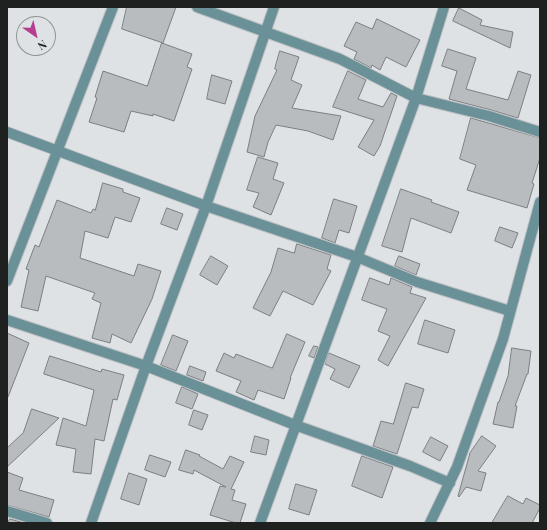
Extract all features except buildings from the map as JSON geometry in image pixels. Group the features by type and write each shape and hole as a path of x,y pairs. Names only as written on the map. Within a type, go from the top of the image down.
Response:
{"street":[{"path":"7,281 56,151 113,7"},
{"path":"197,7 340,59 416,98 489,116 540,132"},
{"path":"91,523 146,366 206,206 274,7"},
{"path":"260,523 416,98 444,7"},
{"path":"7,132 206,206 357,257 417,282 510,312"},
{"path":"430,523 450,483 502,339 540,202"},
{"path":"7,320 146,366 295,425 410,466 450,483"},
{"path":"7,511 47,523"}]}
